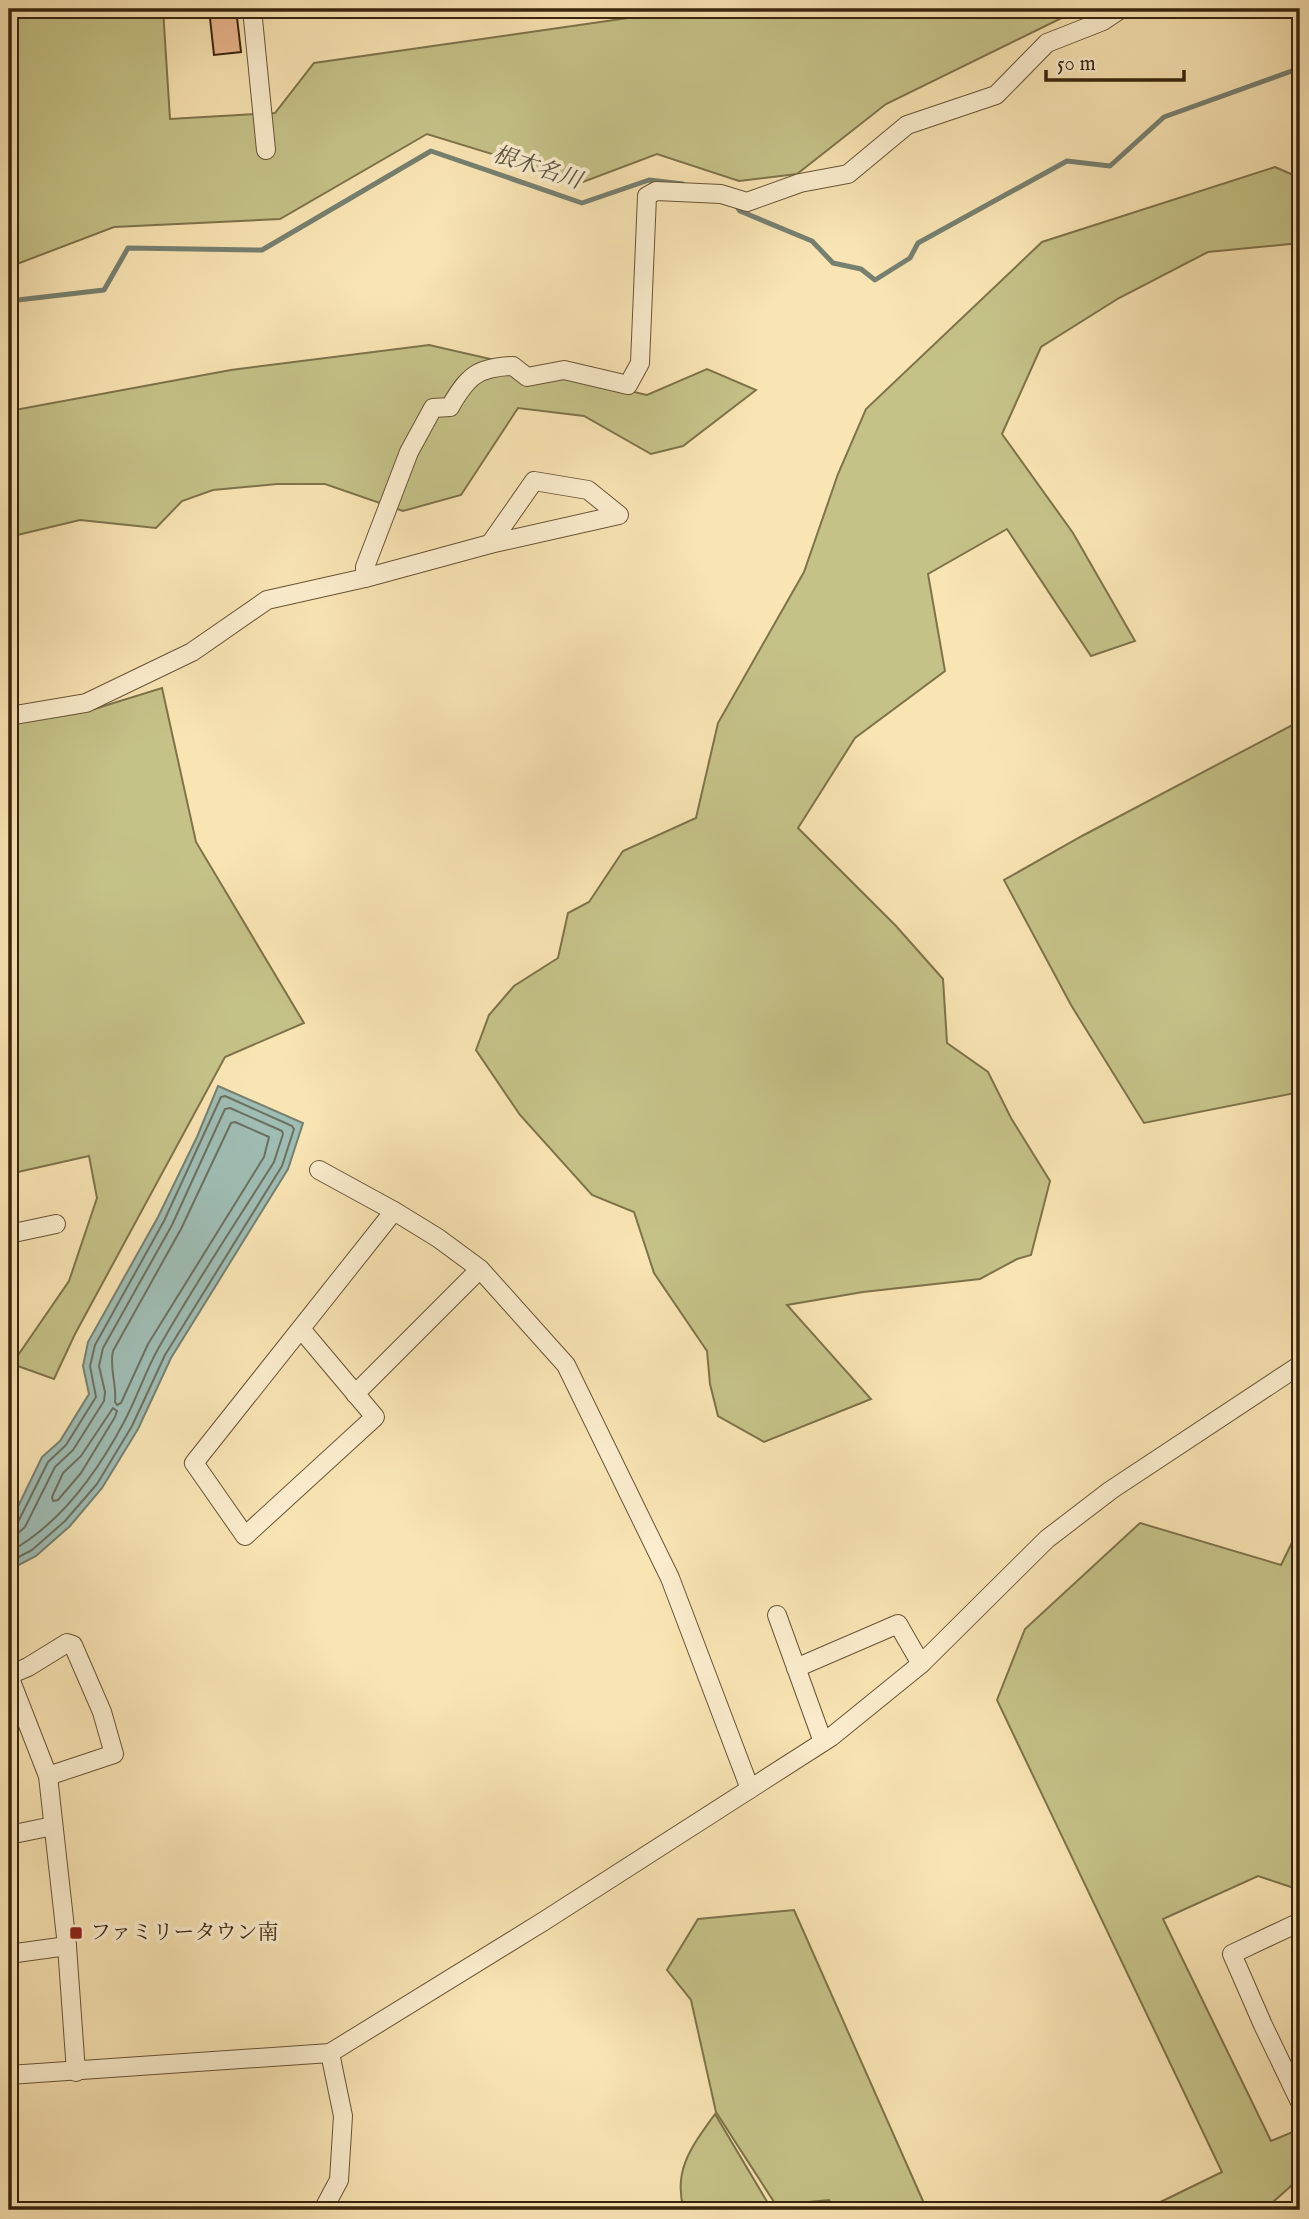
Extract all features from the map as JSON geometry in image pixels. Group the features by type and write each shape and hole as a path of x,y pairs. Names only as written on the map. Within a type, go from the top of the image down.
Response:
{"street":[{"path":"252,9 266,150"},
{"path":"365,578 365,567 409,452 433,408 450,407 461,387 475,373 492,366 513,366 527,377 564,370 628,386 640,363 647,196 656,191 721,194 747,202 800,183 848,174 907,125 996,95 1047,43 1103,21 1121,9"},
{"path":"9,716 86,703 192,652 267,600 619,515 588,489 534,481 490,544"},
{"path":"319,1170 438,1238 480,1269 566,1365 670,1578 750,1789"},
{"path":"301,1329 375,1417 245,1536 194,1463 394,1211"},
{"path":"9,1234 56,1224"},
{"path":"355,1394 480,1269"},
{"path":"9,2075 330,2053 544,1921 823,1742 921,1664 1047,1539 1111,1490 1300,1365"},
{"path":"778,1615 823,1742"},
{"path":"796,1668 898,1625 921,1664"},
{"path":"48,1776 114,1754 102,1712 72,1645 67,1643 28,1667 9,1675 48,1776 67,1946 76,2072"},
{"path":"9,1835 53,1826"},
{"path":"1300,1922 1232,1954 1300,2102"},
{"path":"9,1954 67,1946"},
{"path":"323,2210 340,2180 343,2116 330,2053"}],"shaded area":[{"path":"9,9 163,9 170,119 275,113 314,63 635,17 775,9 1080,9 886,104 797,174 739,181 657,154 583,182 427,134 280,219 114,227 9,267"},
{"path":"1275,167 1300,178 1300,243 1208,252 1119,298 1041,347 1002,434 1073,533 1135,641 1091,656 1007,529 928,574 945,671 855,738 798,828 896,926 943,979 947,1043 988,1072 1011,1118 1050,1181 1031,1255 1017,1259 980,1279 863,1292 787,1305 871,1399 764,1442 718,1416 710,1384 707,1351 654,1273 634,1212 592,1195 520,1115 476,1050 489,1015 514,986 558,958 568,913 589,902 623,851 696,818 718,723 804,572 838,474 866,409 1042,242"},
{"path":"429,345 647,395 707,369 756,390 683,446 651,454 584,416 518,408 461,495 403,511 325,484 277,484 213,490 182,501 156,528 80,520 9,537 9,411 231,370"},
{"path":"162,688 196,842 304,1023 225,1057 75,1334 54,1379 12,1364 69,1281 97,1198 89,1156 9,1174 9,722 91,710"},
{"path":"1300,721 1300,1092 1144,1123 1071,1005 1004,880"},
{"path":"1140,1523 1281,1565 1300,1526 1300,1890 1258,1876 1163,1919 1271,2141 1300,2129 1300,2178 1264,2210 1144,2210 1222,2172 997,1700 1025,1629"},
{"path":"794,1910 927,2210 835,2210 829,2200 776,2205 716,2112 691,2000 667,1970 698,1919"},
{"path":"715,2114 772,2210 684,2210 681,2196 683,2170 692,2147"}],"water":[{"path":"218,1086 303,1123 288,1169 171,1358 138,1429 102,1488 70,1526 36,1556 9,1570 9,1525 42,1457 60,1441 89,1394 83,1366 88,1342 158,1217 197,1137"}],"building":[{"path":"209,9 236,9 241,52 214,55"}],"waterway":[{"name":"根木名川","path":"734,203 740,211 812,241 833,263 861,269 875,280 910,258 918,243 1067,161 1110,166 1164,117 1300,68"},
{"name":"根木名川","path":"9,301 104,290 128,248 262,250 431,151 582,203 649,180 683,184"}],"place":[{"name":"ファミリータウン南","path":"76,1933"}]}
